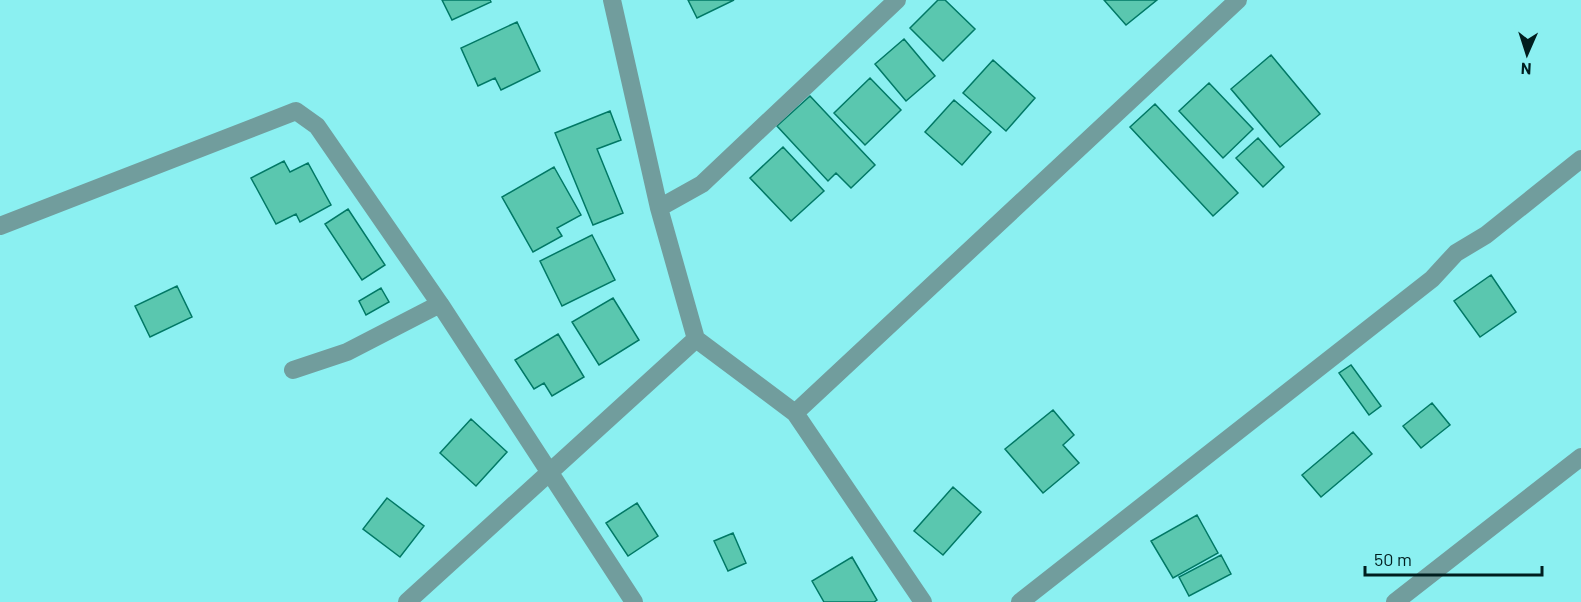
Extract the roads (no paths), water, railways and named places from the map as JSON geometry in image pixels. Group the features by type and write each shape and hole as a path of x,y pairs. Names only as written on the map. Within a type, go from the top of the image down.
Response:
{"street":[{"path":"612,0 659,208 696,339 795,413 922,602"},
{"path":"659,208 702,184 897,0"},
{"path":"795,413 1238,0"},
{"path":"0,226 296,111 317,126 441,304 634,602"},
{"path":"1020,602 1431,279 1456,253 1486,235 1581,159"},
{"path":"294,370 347,351 441,304"},
{"path":"407,602 696,339"},
{"path":"1395,602 1581,457"}]}
